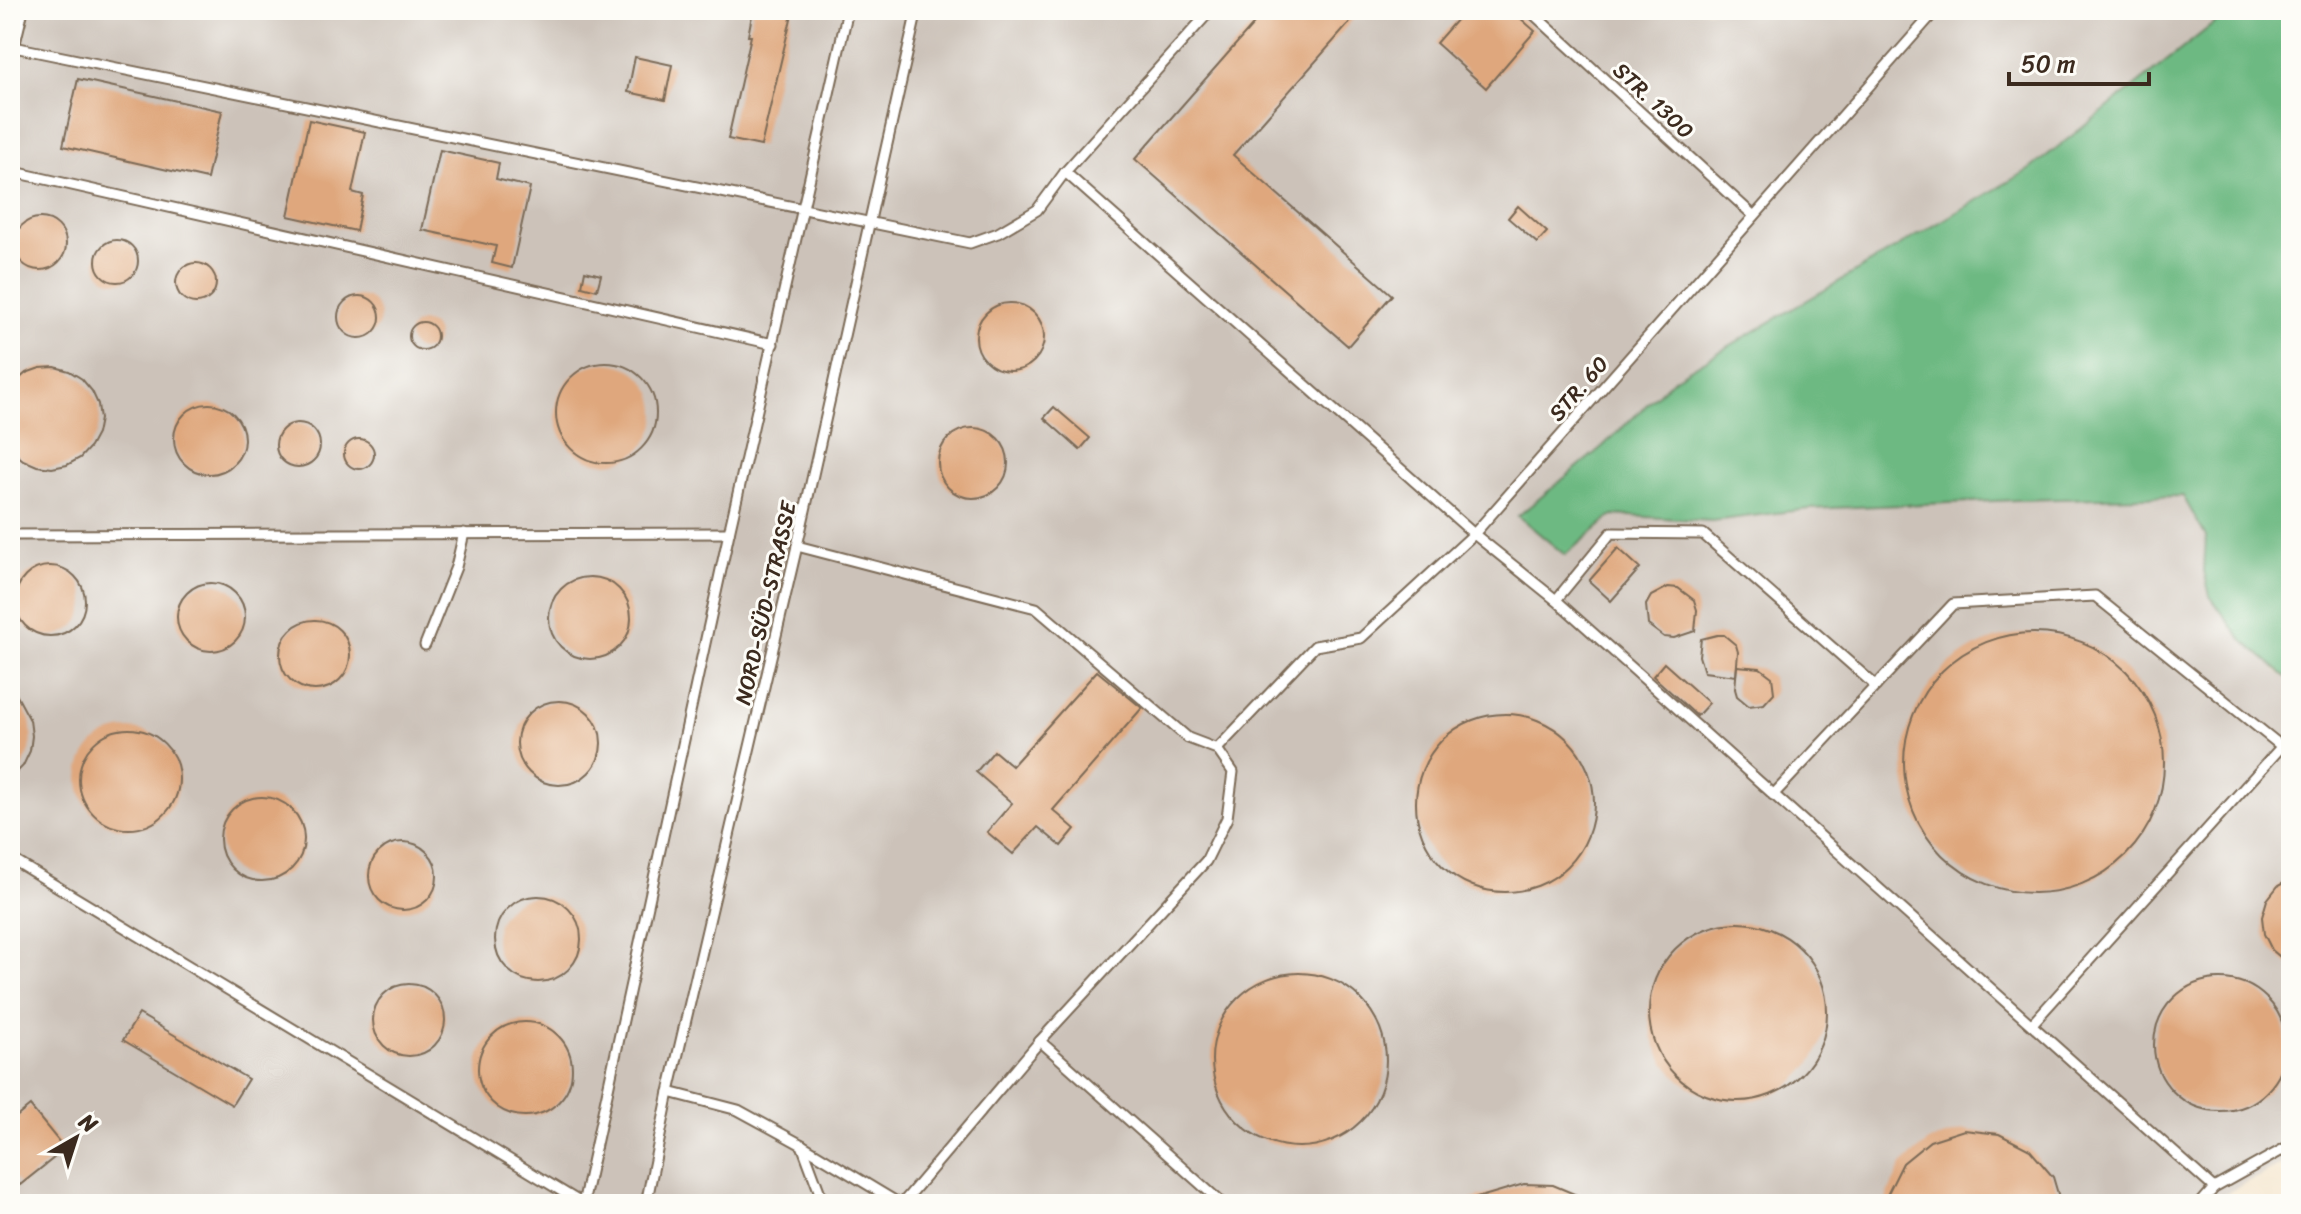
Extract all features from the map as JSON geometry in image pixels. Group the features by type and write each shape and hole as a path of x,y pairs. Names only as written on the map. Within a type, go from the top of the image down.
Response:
{"lane":[{"path":"10,64 23,10"},
{"path":"10,858 583,1204 729,533 848,10"},
{"name":"NORD-SÜD-STRASSE","path":"646,1204 917,10"},
{"path":"14,47 970,243 998,233 1037,210 1065,172 1211,10"},
{"name":"STR. 1300","path":"1529,10 1754,216"},
{"name":"STR. 60","path":"1217,749 1315,646 1361,638 1474,534 1936,10"},
{"path":"10,171 773,344"},
{"path":"1065,172 1474,534 1556,600 2214,1188"},
{"path":"425,645 456,567 464,533"},
{"path":"10,535 729,533"},
{"path":"1556,600 1611,533 1703,534 1876,686"},
{"path":"669,1092 738,1110 901,1204 1040,1041 1206,861 1227,818 1233,772 1217,749 1188,738 1036,608 797,546"},
{"path":"1773,795 1953,604 2095,596 2291,754"},
{"path":"2032,1024 2282,746"},
{"path":"1040,1041 1223,1204"},
{"path":"802,1145 824,1204"},
{"path":"2200,1204 2214,1188 2291,1145"}],"shaded area":[{"path":"10,10 2231,10 2030,169 1602,447 1519,516 1565,555 1613,515 1712,521 1809,509 2183,496 2206,537 2204,571 2277,672 2291,681 2291,1157 2205,1204 10,1204"}],"green space":[{"path":"2231,10 2291,10 2291,681 2241,639 2210,596 2204,571 2206,537 2183,496 1809,509 1712,521 1613,515 1565,555 1518,516 1602,447 1675,378 2030,169"}],"building":[{"path":"753,10 793,10 761,146 728,139 751,36 748,36"},
{"path":"1266,10 1361,10 1233,155 1392,295 1348,346 1135,159"},
{"path":"1465,10 1511,10 1535,31 1486,88 1436,43"},
{"path":"635,57 672,65 665,100 628,92"},
{"path":"78,79 222,111 207,179 63,146"},
{"path":"309,120 365,132 352,192 363,195 356,231 288,216"},
{"path":"440,150 499,163 496,179 530,187 512,268 492,263 496,246 422,230"},
{"path":"1518,206 1547,232 1537,243 1508,218"},
{"path":"40,218 59,225 66,244 59,263 40,270 21,263 14,244 21,225"},
{"path":"117,240 132,246 138,261 132,276 117,282 102,276 96,261 102,246"},
{"path":"196,263 210,269 216,283 210,297 196,303 182,297 176,283 182,269"},
{"path":"585,271 601,275 597,290 582,286"},
{"path":"359,296 374,302 380,317 374,332 359,338 344,332 338,317 344,302"},
{"path":"1010,303 1034,313 1044,337 1034,361 1010,371 986,361 976,337 986,313"},
{"path":"423,322 433,326 437,336 433,346 423,350 413,346 409,336 413,326"},
{"path":"606,363 625,367 641,378 652,394 656,413 652,432 641,448 625,459 606,463 587,459 571,448 560,432 556,413 560,394 571,378 587,367"},
{"path":"55,367 82,379 98,404 100,419 97,434 80,458 52,468 23,460 10,449 10,387 26,373"},
{"path":"202,404 216,404 238,419 244,439 242,452 234,464 216,474 202,474 180,459 174,446 174,432 189,410"},
{"path":"1054,407 1090,438 1080,450 1044,418"},
{"path":"298,423 314,429 320,445 314,461 298,467 282,461 276,445 282,429"},
{"path":"966,428 980,428 1002,443 1008,463 1006,476 998,488 980,498 966,498 944,483 938,470 938,456 953,434"},
{"path":"359,439 370,443 374,454 370,465 359,469 348,465 344,454 348,443"},
{"path":"1618,548 1640,568 1611,601 1589,581"},
{"path":"50,566 69,572 79,582 85,601 79,620 69,630 50,636 31,630 21,620 15,601 21,582 31,572"},
{"path":"590,577 606,580 619,589 628,602 631,618 628,634 619,647 606,656 590,659 574,656 561,647 552,634 549,618 552,602 561,589 574,580"},
{"path":"204,583 218,583 230,588 240,598 245,617 240,636 230,646 218,651 204,651 192,646 182,636 177,624 177,610 182,598 192,588"},
{"path":"1668,587 1678,588 1694,600 1697,610 1695,631 1674,638 1664,637 1648,625 1646,605 1651,596"},
{"path":"315,620 334,626 344,636 350,655 344,674 334,684 315,690 296,684 286,674 280,655 286,636 296,626"},
{"path":"2034,633 2084,643 2126,671 2154,713 2164,763 2154,813 2126,855 2084,883 2034,893 1984,883 1942,855 1914,813 1904,763 1914,713 1942,671 1984,643"},
{"path":"1724,635 1736,645 1736,676 1704,672 1699,656 1701,639"},
{"path":"1664,663 1709,703 1697,716 1653,676"},
{"path":"1737,666 1760,668 1772,677 1774,693 1764,704 1749,706 1737,696"},
{"path":"1097,671 1142,708 1053,810 1075,829 1061,846 1038,827 1013,854 987,832 1012,803 976,772 994,751 1012,766"},
{"path":"10,683 30,720 32,736 23,766 10,779"},
{"path":"559,701 582,708 594,720 601,743 594,766 582,778 559,785 536,778 524,766 517,743 524,720 536,708"},
{"path":"1505,714 1539,721 1568,740 1587,769 1594,803 1587,837 1568,866 1539,885 1505,892 1471,885 1442,866 1423,837 1416,803 1423,769 1442,740 1471,721"},
{"path":"129,729 157,737 171,751 179,779 171,807 157,821 129,829 101,821 87,807 79,779 87,751 101,737"},
{"path":"262,797 285,804 297,816 304,839 297,862 285,874 262,881 239,874 227,862 220,839 227,816 239,804"},
{"path":"396,842 410,842 422,847 432,857 437,876 432,895 422,905 410,910 396,910 384,905 374,895 369,883 369,869 374,857 384,847"},
{"path":"2291,879 2291,966 2272,950 2264,934 2262,917 2267,900 2278,886"},
{"path":"538,896 555,899 569,908 578,922 581,939 578,956 569,970 555,979 538,982 521,979 507,970 498,956 495,939 498,922 507,908 521,899"},
{"path":"1738,923 1772,930 1801,949 1820,978 1827,1012 1820,1046 1801,1075 1772,1094 1738,1101 1704,1094 1675,1075 1656,1046 1649,1012 1656,978 1675,949 1704,930"},
{"path":"1299,973 1332,979 1361,998 1380,1027 1386,1060 1380,1093 1361,1122 1332,1141 1299,1147 1266,1141 1237,1122 1218,1093 1212,1060 1218,1027 1237,998 1266,979"},
{"path":"2220,979 2245,984 2267,998 2281,1020 2286,1045 2281,1070 2267,1092 2245,1106 2220,1111 2195,1106 2173,1092 2159,1070 2154,1045 2159,1020 2173,998 2195,984"},
{"path":"409,984 429,990 439,1000 445,1020 439,1040 429,1050 409,1056 389,1050 379,1040 373,1020 379,1000 389,990"},
{"path":"139,1014 248,1079 232,1105 123,1040"},
{"path":"525,1022 543,1026 558,1036 568,1051 572,1069 568,1087 558,1102 543,1112 525,1116 507,1112 492,1102 482,1087 478,1069 482,1051 492,1036 507,1026"},
{"path":"30,1106 65,1149 20,1185 10,1173 10,1122"},
{"path":"1964,1130 1999,1134 2030,1150 2053,1177 2061,1204 1886,1204 1887,1195 1903,1163 1930,1141"},
{"path":"1524,1184 1553,1185 1598,1204 1471,1204 1470,1200"}]}
